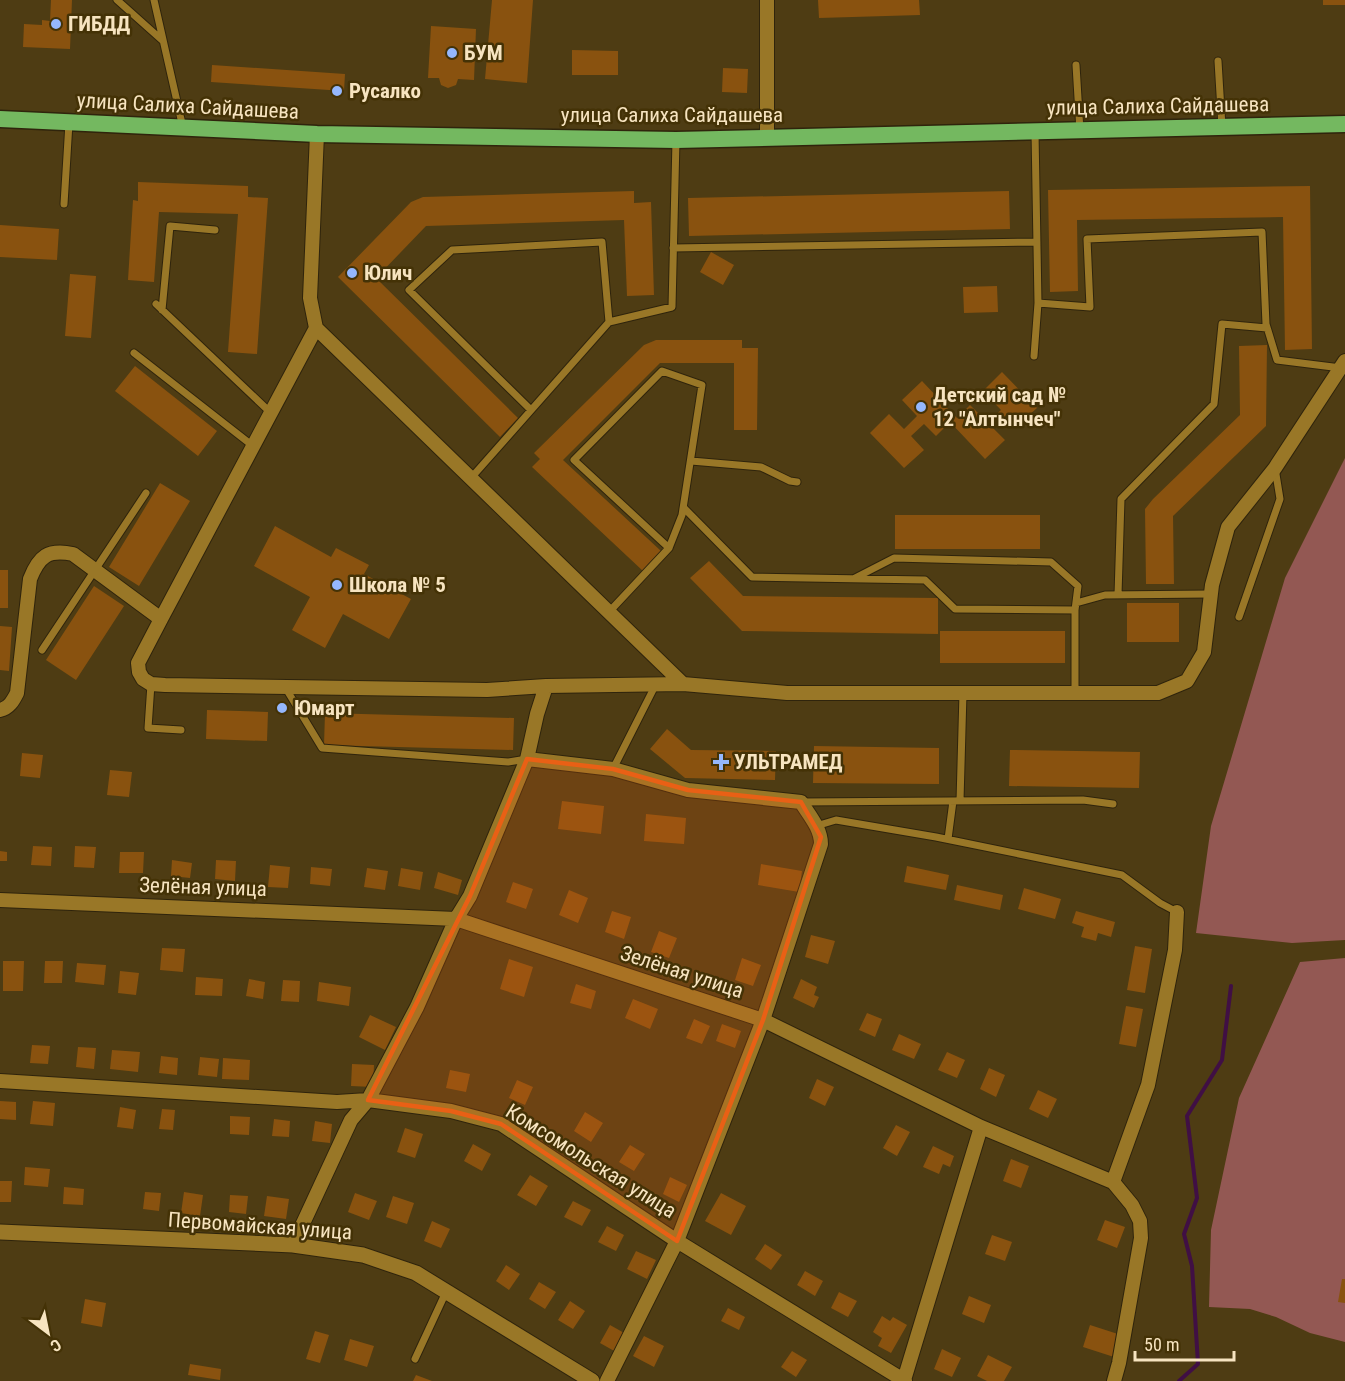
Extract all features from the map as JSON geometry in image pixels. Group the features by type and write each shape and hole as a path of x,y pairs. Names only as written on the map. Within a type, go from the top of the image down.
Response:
{"highway":[{"name":"улица Салиха Сайдашева","path":"0,119 317,134 676,140 1345,124"}],"street":[{"path":"766,138 767,0"},
{"path":"317,134 310,298 316,328 683,684"},
{"path":"316,328 138,663 143,679 151,684 487,690 683,684 787,693 1158,693 1187,681 1204,652 1212,585 1228,527 1275,468 1343,364"},
{"path":"0,710 12,702 17,693 30,579 36,566 45,556 59,551 73,554 160,619"},
{"path":"293,1245 351,1120 368,1100 417,1007 456,919 470,896 527,759 537,714 546,687"},
{"path":"527,759 613,769 688,790 801,802 821,837 821,844 762,1020 677,1241 607,1381"},
{"name":"Зелёная улица","path":"0,900 456,919 762,1020 981,1127 1113,1182 1132,1205 1140,1221 1141,1238 1114,1381"},
{"path":"1113,1182 1148,1085 1175,950 1177,912"},
{"name":"Комсомольская улица","path":"0,1081 337,1102 368,1100 451,1111 501,1124 677,1241 904,1381"},
{"path":"904,1381 981,1127"},
{"name":"Первомайская улица","path":"0,1232 293,1245 363,1255 416,1273 592,1381"}],"lane":[{"path":"117,0 164,41"},
{"path":"154,0 183,128"},
{"path":"1218,61 1222,127"},
{"path":"1076,65 1080,130"},
{"path":"64,204 69,123"},
{"path":"1034,356 1038,303 1035,132"},
{"path":"471,478 609,322 672,307 676,140"},
{"path":"215,230 170,226 159,307 271,413"},
{"path":"1038,303 1090,307 1087,238 1262,232 1267,328 1277,360 1343,364"},
{"path":"531,410 409,290 452,250 602,242 609,322"},
{"path":"673,248 1037,242"},
{"path":"1118,595 1121,499 1214,404 1222,324 1267,328"},
{"path":"134,353 253,446"},
{"path":"609,612 669,548 684,508 702,385 662,372 574,460 669,548"},
{"path":"691,461 761,466 790,481 797,482"},
{"path":"1239,617 1280,499 1275,468"},
{"path":"42,651 146,492"},
{"path":"684,508 752,577 925,580 955,609 1075,606 1105,595 1211,594"},
{"path":"852,579 894,558 1051,562 1078,586 1075,606 1075,693"},
{"path":"151,684 148,728 180,730"},
{"path":"613,769 656,684"},
{"path":"285,687 322,748 508,762 527,759"},
{"path":"948,839 957,801 963,693"},
{"path":"801,802 1083,800 1113,804"},
{"path":"816,826 836,820 948,839 1122,876 1177,912"},
{"path":"415,1359 446,1292"}],"highlighted area":[{"path":"527,759 613,769 688,790 801,802 821,837 763,1020 677,1241 501,1124 451,1111 368,1100 470,896"}],"shaded area":[{"path":"1345,458 1345,940 1292,943 1196,933 1211,826 1285,578"},
{"path":"1345,958 1345,1342 1310,1333 1276,1317 1250,1309 1209,1307 1211,1230 1239,1098 1300,962"}],"building":[{"name":"ГИБДД","path":"51,0 72,0 70,49 23,47 24,24 42,25 42,20 50,21"},
{"path":"492,0 533,0 527,83 485,79"},
{"path":"818,0 919,0 920,15 819,18"},
{"path":"1323,0 1345,0 1345,5 1323,5"},
{"name":"БУМ","path":"431,26 476,29 474,80 458,79 456,85 448,88 441,85 439,78 428,78"},
{"path":"572,50 618,51 618,75 572,75"},
{"path":"212,65 345,74 344,91 211,82"},
{"path":"723,68 748,69 747,93 722,92"},
{"path":"138,182 248,186 248,197 268,198 257,354 228,352 238,214 159,212 154,282 128,280 133,200 138,201"},
{"path":"1310,186 1312,349 1285,350 1283,217 1077,220 1078,291 1050,292 1048,190"},
{"path":"634,191 634,203 651,202 654,295 627,296 624,220 426,226 376,278 518,418 500,437 338,277 411,202 423,197"},
{"path":"1009,191 1010,229 689,236 688,198"},
{"path":"0,225 59,229 57,260 0,257"},
{"path":"711,252 734,265 723,285 700,272"},
{"path":"70,274 96,276 91,338 65,336"},
{"path":"997,286 998,312 964,313 963,287"},
{"path":"656,340 742,340 742,348 758,348 757,430 734,430 734,363 660,363 563,460 661,551 643,571 532,467 540,459 534,453 644,345"},
{"path":"1267,345 1266,426 1173,516 1174,584 1146,584 1145,509 1240,415 1239,346"},
{"path":"135,366 217,431 198,456 115,391"},
{"path":"1002,372 1037,408 1017,426 1006,415 993,428 1005,440 985,459 950,422 936,436 924,424 911,436 924,450 904,468 870,433 889,414 904,429 917,416 902,400 922,381 957,418 970,405 987,422 1001,410 983,391"},
{"path":"160,483 190,501 139,586 109,567"},
{"path":"895,515 1040,515 1040,549 895,549"},
{"name":"Школа № 5","path":"275,526 331,557 336,548 369,565 364,574 411,599 389,639 343,614 325,648 292,630 310,597 254,566"},
{"path":"709,561 743,596 938,598 938,634 742,631 690,578"},
{"path":"0,570 8,570 8,608 0,608"},
{"path":"94,586 124,606 76,680 46,660"},
{"path":"1127,603 1179,603 1179,642 1127,642"},
{"path":"0,626 12,627 9,671 0,670"},
{"path":"940,631 1065,631 1065,663 940,663"},
{"path":"207,710 268,712 267,741 206,739"},
{"path":"325,713 514,718 513,750 324,745"},
{"path":"667,729 691,750 776,751 775,780 685,778 650,749"},
{"path":"814,746 939,748 939,784 813,783"},
{"path":"1010,750 1140,752 1139,788 1009,786"},
{"path":"22,753 43,755 40,778 20,776"},
{"path":"110,770 132,772 129,797 107,795"},
{"path":"562,801 604,806 601,834 558,829"},
{"path":"646,814 686,818 684,844 644,841"},
{"path":"33,846 52,847 51,866 31,865"},
{"path":"75,846 96,847 94,868 74,867"},
{"path":"0,851 7,852 7,861 0,861"},
{"path":"120,852 144,852 143,873 119,873"},
{"path":"172,860 192,863 190,878 171,876"},
{"path":"216,860 236,861 235,881 215,879"},
{"path":"761,864 802,871 799,892 758,885"},
{"path":"270,865 290,867 288,888 268,887"},
{"path":"907,866 949,875 946,890 904,882"},
{"path":"311,867 332,869 330,886 310,884"},
{"path":"367,868 388,871 385,890 364,887"},
{"path":"401,868 423,872 420,890 398,886"},
{"path":"438,872 462,880 458,895 434,888"},
{"path":"513,882 533,889 526,909 506,902"},
{"path":"957,885 1003,895 1000,910 954,900"},
{"path":"1024,888 1061,899 1055,919 1018,909"},
{"path":"569,890 588,898 578,923 559,915"},
{"path":"612,911 631,917 624,939 605,932"},
{"path":"1076,911 1115,922 1111,937 1098,933 1096,941 1081,937 1084,927 1072,923"},
{"path":"659,931 677,938 669,958 651,952"},
{"path":"811,935 835,941 828,964 805,957"},
{"path":"1135,946 1152,949 1145,993 1127,990"},
{"path":"162,948 185,949 183,972 160,970"},
{"path":"742,958 761,965 753,986 735,980"},
{"path":"509,959 533,967 524,997 500,989"},
{"path":"3,961 24,961 23,991 3,991"},
{"path":"45,961 63,961 62,983 44,983"},
{"path":"77,963 106,965 104,985 75,982"},
{"path":"120,971 139,973 136,995 118,993"},
{"path":"196,977 223,979 222,996 195,995"},
{"path":"249,979 265,982 263,999 246,996"},
{"path":"801,979 817,987 814,995 819,997 814,1008 793,998"},
{"path":"283,980 300,981 299,1002 281,1001"},
{"path":"319,982 351,987 349,1006 317,1001"},
{"path":"576,984 596,991 591,1009 570,1003"},
{"path":"633,999 658,1009 650,1029 625,1018"},
{"path":"1126,1006 1143,1009 1136,1047 1119,1044"},
{"path":"867,1013 882,1019 875,1037 859,1030"},
{"path":"370,1015 396,1027 385,1050 359,1037"},
{"path":"694,1019 710,1026 702,1044 686,1038"},
{"path":"722,1024 741,1031 735,1048 716,1041"},
{"path":"899,1034 921,1044 914,1059 892,1050"},
{"path":"32,1045 50,1046 48,1064 30,1063"},
{"path":"78,1047 96,1048 94,1069 76,1067"},
{"path":"112,1050 140,1052 138,1072 110,1069"},
{"path":"947,1052 965,1060 957,1078 938,1070"},
{"path":"161,1056 178,1058 177,1075 159,1073"},
{"path":"200,1057 219,1059 217,1077 198,1075"},
{"path":"223,1058 250,1060 249,1080 222,1079"},
{"path":"352,1064 374,1065 373,1087 351,1086"},
{"path":"989,1068 1005,1075 996,1097 980,1089"},
{"path":"450,1070 470,1074 466,1092 446,1088"},
{"path":"817,1079 834,1087 825,1106 809,1098"},
{"path":"517,1080 533,1087 525,1105 509,1098"},
{"path":"1038,1090 1057,1099 1048,1118 1029,1109"},
{"path":"0,1101 16,1102 16,1120 0,1119"},
{"path":"33,1101 55,1103 53,1126 30,1124"},
{"path":"120,1107 136,1110 133,1129 117,1127"},
{"path":"162,1109 175,1110 173,1130 159,1129"},
{"path":"585,1112 603,1123 591,1142 574,1131"},
{"path":"230,1116 250,1117 249,1135 230,1134"},
{"path":"274,1119 290,1121 289,1137 272,1136"},
{"path":"315,1121 332,1124 330,1143 312,1141"},
{"path":"896,1125 910,1132 897,1156 883,1148"},
{"path":"405,1128 423,1134 415,1158 397,1152"},
{"path":"473,1144 491,1154 482,1171 464,1161"},
{"path":"630,1145 645,1154 634,1171 619,1162"},
{"path":"933,1146 954,1156 950,1167 943,1164 939,1174 923,1167"},
{"path":"1011,1159 1029,1166 1021,1188 1003,1181"},
{"path":"25,1167 50,1169 48,1187 24,1185"},
{"path":"530,1175 548,1186 536,1206 517,1195"},
{"path":"670,1177 687,1185 679,1202 663,1194"},
{"path":"0,1181 12,1181 11,1202 0,1202"},
{"path":"64,1187 84,1189 83,1205 63,1204"},
{"path":"145,1192 161,1193 159,1211 143,1209"},
{"path":"184,1192 203,1195 200,1216 181,1213"},
{"path":"355,1193 377,1201 369,1220 348,1212"},
{"path":"721,1193 746,1206 731,1235 705,1221"},
{"path":"230,1195 248,1196 246,1214 229,1212"},
{"path":"267,1196 289,1199 286,1219 264,1216"},
{"path":"393,1196 414,1203 407,1224 386,1217"},
{"path":"573,1201 591,1210 582,1226 564,1217"},
{"path":"1105,1220 1125,1227 1117,1248 1097,1240"},
{"path":"432,1221 450,1229 441,1248 424,1241"},
{"path":"607,1226 624,1235 616,1251 598,1242"},
{"path":"992,1235 1012,1242 1005,1261 985,1254"},
{"path":"765,1244 782,1255 771,1270 755,1259"},
{"path":"636,1251 656,1260 647,1279 627,1269"},
{"path":"506,1265 520,1274 509,1290 496,1281"},
{"path":"805,1271 823,1281 815,1296 797,1285"},
{"path":"1342,1279 1345,1279 1345,1303 1338,1302"},
{"path":"539,1282 556,1292 545,1309 529,1299"},
{"path":"839,1292 857,1301 848,1317 831,1308"},
{"path":"969,1296 991,1305 984,1323 962,1314"},
{"path":"85,1299 106,1303 102,1327 81,1323"},
{"path":"570,1301 585,1311 573,1329 558,1320"},
{"path":"728,1308 745,1317 739,1330 721,1321"},
{"path":"882,1316 890,1321 893,1317 907,1325 891,1353 878,1346 882,1338 873,1332"},
{"path":"610,1325 626,1334 616,1352 600,1343"},
{"path":"1090,1325 1121,1335 1114,1357 1083,1347"},
{"path":"315,1331 329,1335 320,1363 306,1359"},
{"path":"644,1336 664,1346 654,1367 633,1356"},
{"path":"350,1339 374,1346 367,1367 344,1360"},
{"path":"942,1349 961,1358 952,1377 934,1369"},
{"path":"792,1351 807,1360 796,1377 781,1367"},
{"path":"988,1355 1012,1367 1004,1381 987,1381 977,1376"},
{"path":"190,1364 221,1369 220,1380 188,1375"},
{"path":"416,1375 432,1381 413,1381"}],"waterway":[{"path":"1179,1381 1198,1364 1192,1266 1184,1234 1197,1198 1187,1116 1222,1060 1231,986"}],"place":[{"name":"ГИБДД","path":"56,24"},
{"name":"БУМ","path":"452,53"},
{"name":"Русалко","path":"337,91"},
{"name":"Юлич","path":"352,273"},
{"name":"Детский сад № 12 \"Алтынчеч\"","path":"921,407"},
{"name":"Школа № 5","path":"337,585"},
{"name":"Юмарт","path":"282,708"},
{"name":"УЛЬТРАМЕД","path":"721,762"}]}
